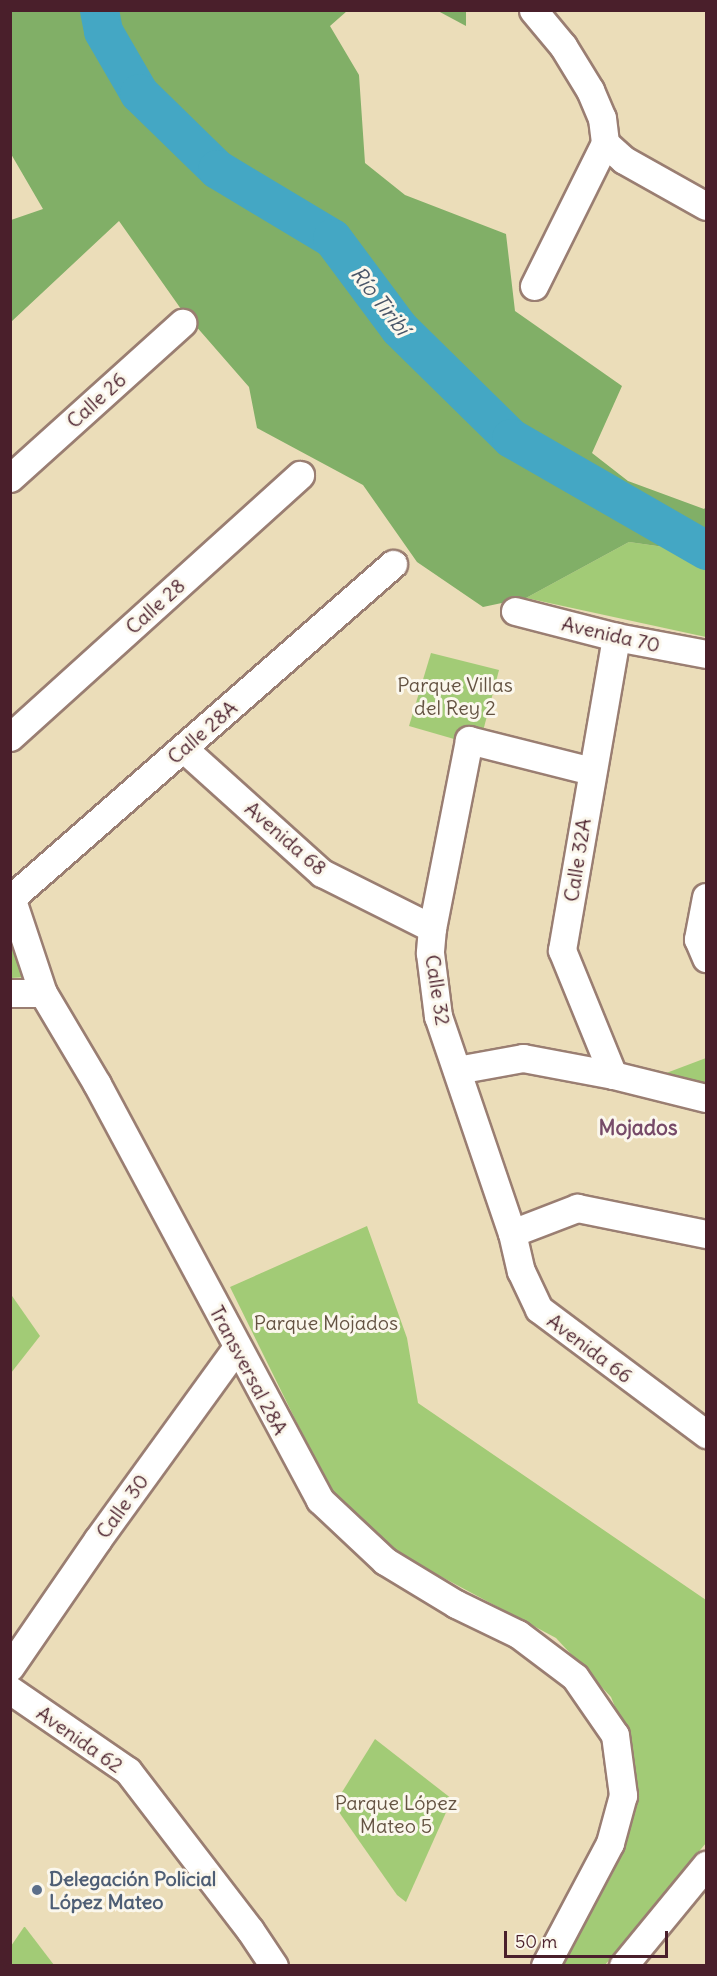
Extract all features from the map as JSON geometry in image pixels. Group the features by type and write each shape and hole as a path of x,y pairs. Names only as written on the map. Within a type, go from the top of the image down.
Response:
{"street":[{"path":"533,10 563,46 590,90 602,118 605,143 534,286"},
{"path":"605,143 624,160 706,206"},
{"name":"Calle 26","path":"10,478 182,322"},
{"name":"Calle 28","path":"10,737 300,475"},
{"name":"Calle 28A","path":"11,896 393,564"},
{"name":"Avenida 70","path":"515,611 616,637 706,654"},
{"name":"Calle 32A","path":"613,1075 562,950 616,637"},
{"name":"Calle 32","path":"512,1233 438,1017 430,953 432,928 469,740 592,771"},
{"name":"Avenida 68","path":"183,748 322,873 432,928"},
{"name":"Transversal 28A","path":"11,896 43,993 97,1084 320,1500 385,1561 456,1604 518,1634 575,1677 615,1735 623,1795 610,1843 545,1965"},
{"path":"706,897 698,939 706,958"},
{"path":"10,993 43,993"},
{"path":"458,1070 522,1058 613,1075 706,1098"},
{"path":"512,1233 577,1208 706,1234"},
{"name":"Avenida 66","path":"512,1233 521,1271 539,1309 706,1434"},
{"name":"Calle 30","path":"10,1667 98,1539 237,1347"},
{"name":"Avenida 62","path":"10,1690 128,1772 250,1930 274,1965"},
{"path":"622,1965 706,1865"}],"green space":[{"path":"11,11 347,11 330,26 359,75 365,163 405,195 506,234 515,311 622,386 592,453 628,481 704,509 706,507 706,553 629,542 526,598 483,607 417,562 363,485 257,428 249,387 181,309 119,221 11,322 11,220 43,209 11,154"},
{"path":"438,11 466,11 466,26"},
{"path":"629,542 706,553 706,637 526,598"},
{"name":"Parque Villas del Rey 2","path":"431,653 499,670 482,735 461,741 409,726"},
{"path":"11,926 27,977 11,978"},
{"path":"706,1058 706,1084 661,1075"},
{"name":"Parque Mojados","path":"367,1226 407,1338 418,1403 706,1600 706,1843 605,1965 562,1965 613,1873 636,1808 630,1744 611,1697 556,1638 397,1553 332,1494 230,1287"},
{"path":"10,1293 40,1336 11,1373 10,1373"},
{"name":"Parque López Mateo 5","path":"375,1739 452,1799 406,1902 397,1895 334,1805"},
{"path":"24,1927 54,1965 11,1965 11,1946"}],"waterway":[{"name":"Río Tiribí","path":"99,10 103,31 139,93 217,169 332,238 399,328 511,438 706,550"}],"place":[{"name":"Delegación Policial López Mateo","path":"37,1890"}],"district":[{"name":"Mojados","path":"638,1128"}]}
